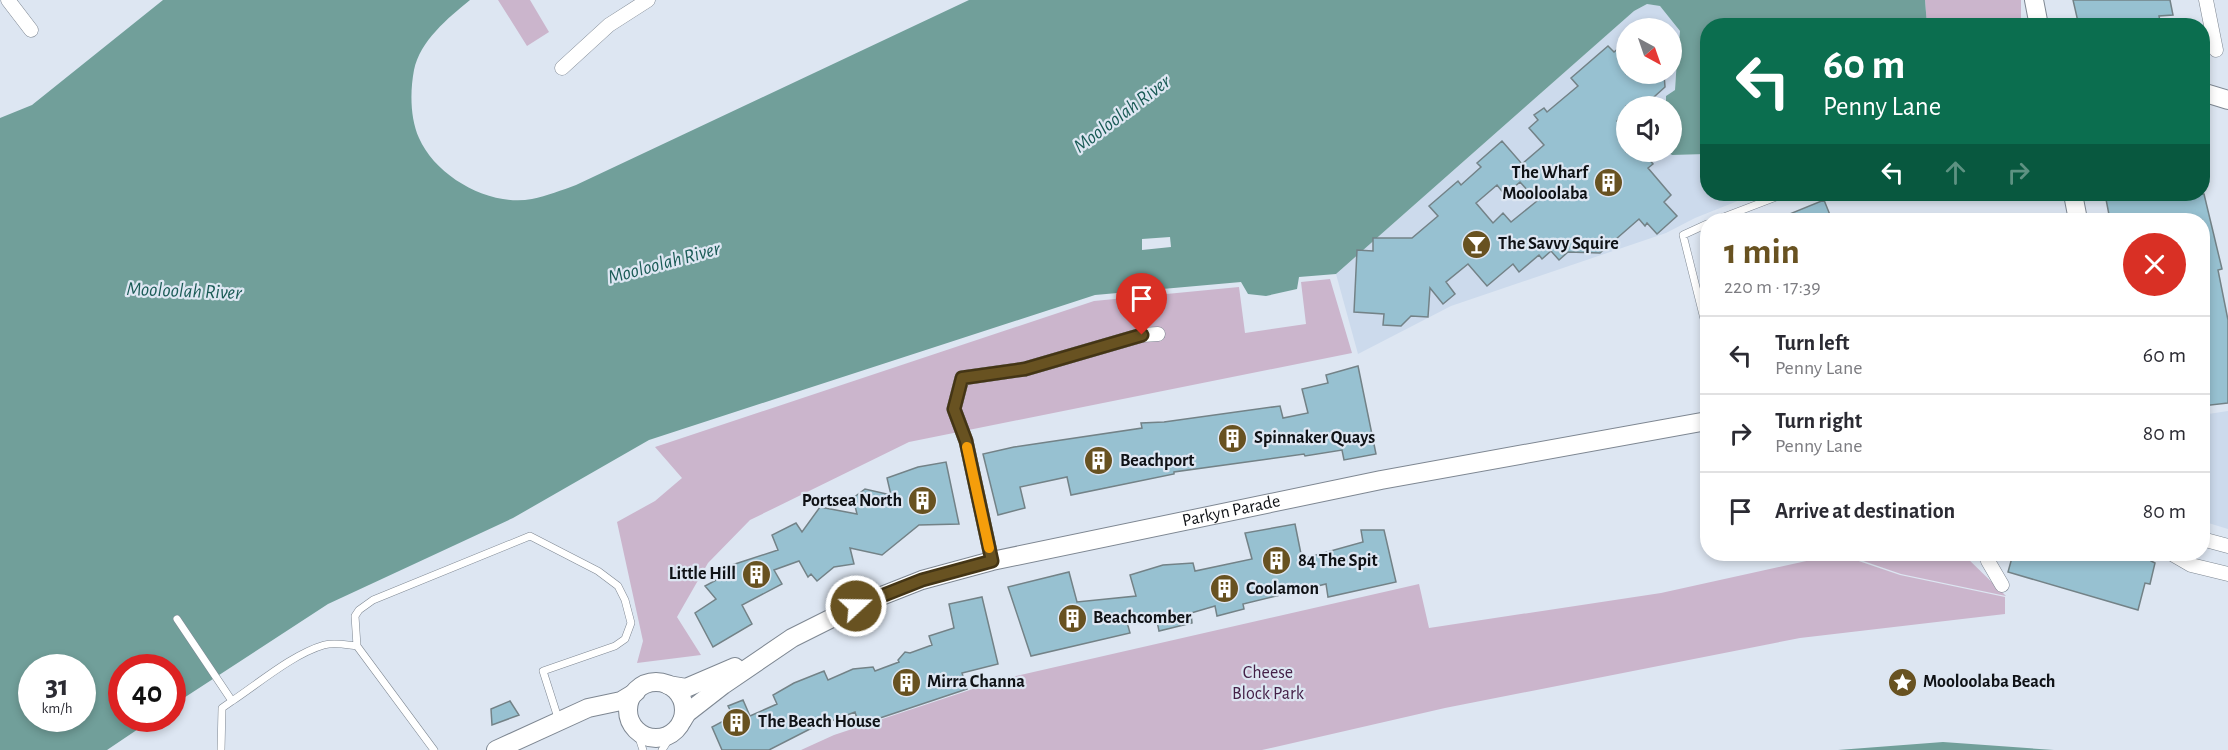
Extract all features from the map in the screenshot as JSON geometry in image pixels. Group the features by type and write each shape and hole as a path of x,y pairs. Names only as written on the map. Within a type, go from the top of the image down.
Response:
{"street":[{"path":"8,0 31,30"},
{"path":"562,68 609,25 648,0"},
{"path":"2034,0 2037,18"},
{"path":"2206,0 2210,18"},
{"path":"2210,20 2216,50"},
{"path":"2210,94 2228,100"},
{"path":"992,561 966,441 954,409 962,378 1025,369 1142,335 1158,334"},
{"name":"Parkyn Parade","path":"678,726 691,710 772,651 802,633 856,606 922,580 992,561 1381,480 1700,423"},
{"path":"2210,541 2228,546"},
{"path":"1988,561 2002,585"},
{"path":"2184,561 2191,565 2228,574"},
{"name":"Parkyn Parade","path":"668,685 683,688 694,685 772,651"},
{"path":"496,750 561,720 593,706 624,700 647,684 656,682 668,685 678,693 684,708 678,726 663,737 653,738 644,736 620,717 604,714 561,720"},
{"path":"634,727 628,709 630,700 636,692"}],"lane":[{"path":"1734,213 1766,201"},
{"path":"1700,227 1683,235 1700,303"},
{"path":"434,750 357,646 356,616 366,604 530,536 598,571 618,586 626,600 631,623 625,639 615,646 543,671 561,720"},
{"path":"177,620 232,701"},
{"path":"221,750 222,708 297,658 323,645 357,646"},
{"path":"662,750 678,726"},
{"path":"634,727 644,750"}],"shaded area":[{"name":"The Wharf Mooloolaba","path":"1647,4 1660,6 1670,18 1626,18"},
{"name":"The Wharf Mooloolaba","path":"1616,27 1616,84 1675,84 1675,90 1666,96 1616,96 1616,162 1682,162 1682,155 1700,154 1700,201 1738,201 1708,213 1700,213 1700,216 1666,233 1451,306 1358,354 1336,274"},
{"path":"2228,411 2228,529 2210,523 2210,414"}],"green space":[{"path":"498,0 530,0 549,32 527,46"},
{"path":"1925,0 2021,0 2021,18 1926,18"},
{"path":"1330,279 1352,353 909,442 750,520 708,563 677,617 701,655 637,663 643,641 617,522 655,501 682,478 655,447 1094,301 1239,287 1245,333 1306,324 1301,282"},
{"name":"Cheese Block Park","path":"1806,561 1859,561 1900,575 2005,597 2005,614 1800,638 1445,708 1262,750 801,750 834,735 1003,679 1419,584 1429,628 1661,593"},
{"path":"1863,561 1970,561 2006,596 1901,574"}],"water":[{"name":"Mooloolah River","path":"163,0 470,0 436,31 417,59 412,87 414,122 427,152 451,177 482,193 516,200 538,198 576,185 969,0 1925,0 1926,18 1700,18 1700,154 1682,155 1682,96 1666,96 1675,90 1675,84 1682,84 1682,18 1670,18 1660,6 1647,4 1626,18 1616,18 1616,27 1336,274 1299,277 1297,289 1266,296 1248,294 1241,282 1095,295 649,440 513,518 328,604 186,697 186,654 108,654 108,732 134,732 107,750 0,750 0,118 32,105"},
{"path":"1943,742 2054,750 1838,750"}],"pier":[{"path":"1170,237 1171,247 1142,250 1142,239"}],"building":[{"path":"2073,0 2170,0 2173,15 2159,16 2159,18 2077,18"},
{"name":"The Wharf Mooloolaba","path":"1608,46 1614,52 1616,50 1616,84 1665,84 1665,87 1655,96 1616,96 1616,162 1651,162 1653,164 1648,168 1671,195 1664,202 1677,216 1657,234 1647,223 1645,226 1639,219 1600,253 1568,252 1559,260 1551,251 1542,259 1539,255 1519,272 1513,264 1487,286 1468,264 1446,282 1455,294 1443,304 1430,288 1428,317 1411,316 1401,326 1383,325 1384,314 1354,312 1357,250 1373,251 1373,238 1412,238 1438,216 1429,206 1458,181 1461,185 1481,167 1477,163 1502,141 1522,164 1544,145 1529,128 1538,120 1534,115 1544,108 1547,112 1578,86 1571,78","holes":["1520,182 1537,201 1511,222 1503,213 1493,223 1476,203 1497,185 1505,195"]},
{"path":"1824,201 1829,213 1792,213"},
{"path":"2106,201 2206,201 2209,213 2109,213"},
{"path":"2210,219 2222,269 2218,270 2228,320 2228,403 2210,405"},
{"path":"1358,366 1376,454 1344,460 1342,450 1305,456 1304,454 1174,472 1174,474 1071,495 1067,477 1020,487 1025,508 998,515 983,454 1014,447 1142,428 1141,423 1280,406 1283,418 1308,413 1302,389 1328,383 1326,375"},
{"path":"946,462 959,524 919,525 882,555 850,548 854,564 834,567 817,581 811,574 808,577 799,561 774,570 782,584 742,605 752,624 713,647 695,613 716,599 705,586 735,570 732,565 778,550 772,535 796,523 802,532 820,507 857,514 853,498 865,489 891,495 887,478 918,467"},
{"path":"1295,524 1302,559 1363,542 1361,530 1384,530 1396,582 1328,597 1326,584 1243,604 1244,609 1217,616 1215,606 1191,613 1192,623 1159,631 1157,621 1125,615 1130,633 1031,656 1008,587 1069,572 1077,602 1136,596 1130,575 1163,565 1193,563 1195,571 1252,559 1245,533"},
{"path":"2011,561 2151,561 2155,563 2150,584 2145,583 2138,610 2008,572"},
{"path":"982,597 998,664 962,673 967,689 859,725 855,712 810,729 769,750 722,750 712,727 733,716 728,706 743,700 750,716 777,704 773,695 794,683 824,671 828,680 853,669 873,667 875,671 899,662 898,660 905,652 910,653 932,645 929,636 954,628 949,604"},
{"path":"510,701 519,715 492,725 491,709"}],"slow traffic":[{"path":"967,447 989,548"}],"place":[{"name":"The Wharf Mooloolaba","path":"1609,183"},
{"name":"The Savvy Squire","path":"1477,244"},
{"name":"Spinnaker Quays","path":"1233,438"},
{"name":"Beachport","path":"1099,461"},
{"name":"Portsea North","path":"923,501"},
{"name":"84 The Spit","path":"1277,561"},
{"name":"Little Hill","path":"757,574"},
{"name":"Coolamon","path":"1225,589"},
{"name":"Beachcomber","path":"1072,618"},
{"name":"Mirra Channa","path":"906,682"},
{"name":"Mooloolaba Beach","path":"1902,682"},
{"name":"The Beach House","path":"737,722"}],"route":[{"path":"856,606 922,580 992,561 966,441 954,409 962,378 1025,369 1142,335"}]}
